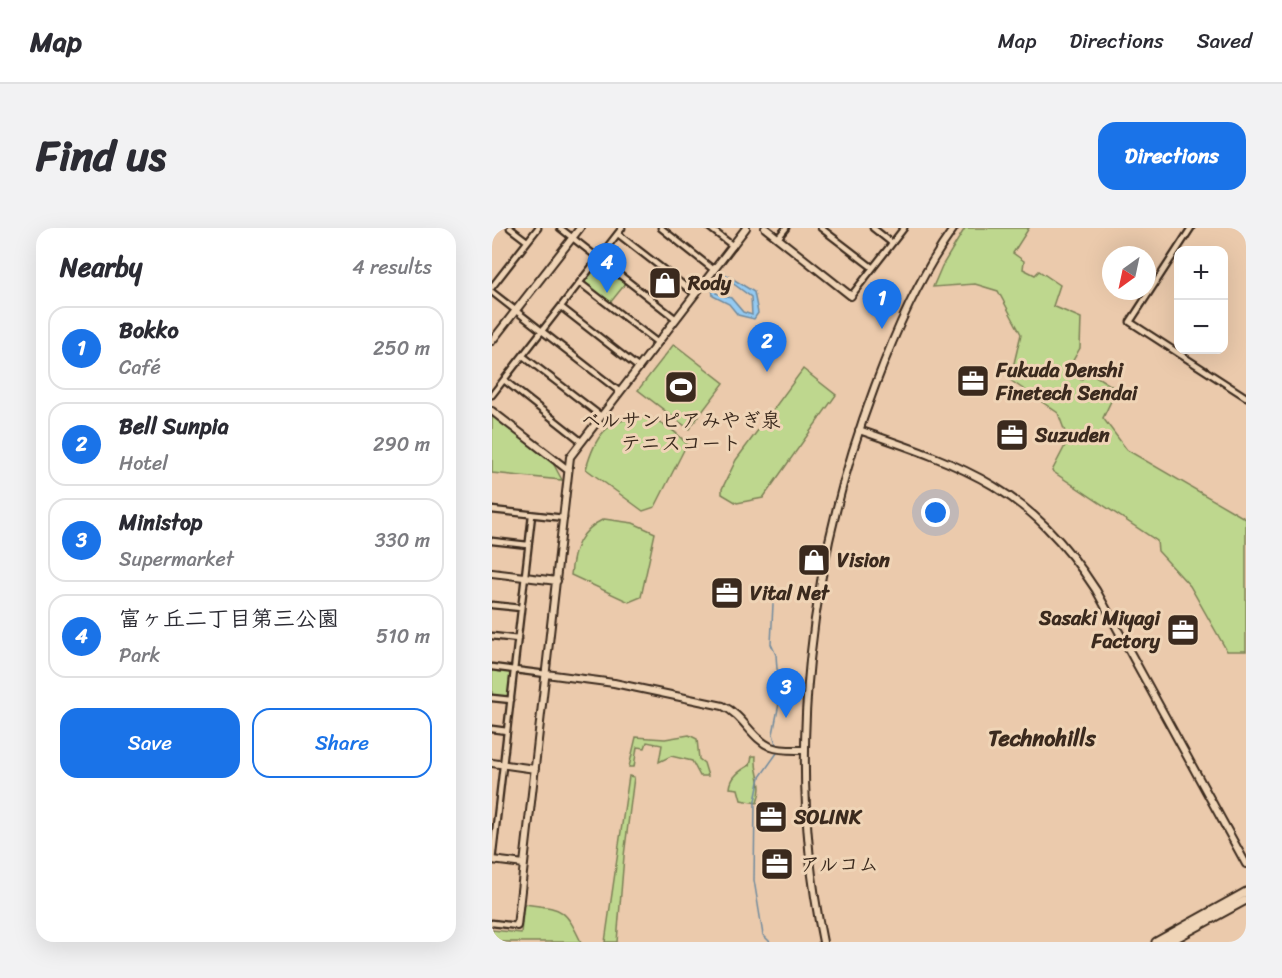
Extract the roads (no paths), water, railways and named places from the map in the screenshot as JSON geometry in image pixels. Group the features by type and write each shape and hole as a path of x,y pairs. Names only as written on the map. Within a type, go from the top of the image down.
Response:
{"main road":[{"path":"1156,942 1246,892"},
{"path":"1169,942 1246,900"}],"street":[{"path":"510,228 527,241"},
{"path":"492,287 537,228"},
{"path":"561,228 676,319"},
{"path":"492,341 580,228"},
{"path":"492,395 622,228"},
{"path":"661,228 714,270"},
{"path":"710,228 733,246"},
{"path":"492,923 517,926 570,457 746,228"},
{"path":"765,228 851,296 904,228"},
{"path":"778,238 786,228"},
{"path":"821,228 873,268"},
{"path":"873,228 892,243"},
{"path":"823,942 812,876 805,750 810,657 818,593 831,528 859,430 908,307 954,228"},
{"path":"1191,228 1130,322 1246,397"},
{"path":"618,234 695,294"},
{"path":"580,282 658,343"},
{"path":"492,292 620,392"},
{"path":"561,307 639,368"},
{"path":"523,356 601,416"},
{"path":"504,380 581,441"},
{"path":"492,411 568,470"},
{"path":"859,430 946,461 986,480 1031,512 1053,533 1096,590 1246,864"},
{"path":"492,510 564,518"},
{"path":"524,864 492,860 532,515"},
{"path":"492,541 528,545"},
{"path":"492,573 557,581"},
{"path":"492,605 521,608"},
{"path":"492,636 518,639"},
{"path":"492,667 624,685 723,706 739,714 765,743 772,747 805,750"},
{"path":"492,698 511,700"},
{"path":"492,729 507,731"},
{"path":"492,763 535,769"},
{"path":"492,797 500,798"}],"water":[{"path":"725,274 754,292 758,313 754,319 738,315 729,304 713,296 712,287","holes":["727,279 751,297 752,315 743,312 731,298 716,293 722,280"]}],"waterway":[{"path":"773,604 771,644 776,655 777,669 784,678 773,734 776,744"},
{"path":"770,942 763,935 754,880 755,801 760,777 777,753"}],"place":[{"name":"Rody","path":"665,283"},
{"name":"富ヶ丘二丁目第三公園","path":"607,293"},
{"name":"Bokko","path":"882,329"},
{"name":"Bell Sunpia","path":"767,372"},
{"name":"Fukuda Denshi Finetech Sendai","path":"973,381"},
{"name":"ベルサンピアみやぎ泉 テニスコート","path":"681,387"},
{"name":"Suzuden","path":"1012,435"},
{"name":"Vision","path":"814,560"},
{"name":"Vital Net","path":"727,593"},
{"name":"Sasaki Miyagi Factory","path":"1183,630"},
{"name":"Ministop","path":"786,718"},
{"name":"SOLINK","path":"771,817"},
{"name":"アルコム","path":"777,864"}],"district":[{"name":"Technohills","path":"1042,738"}]}
